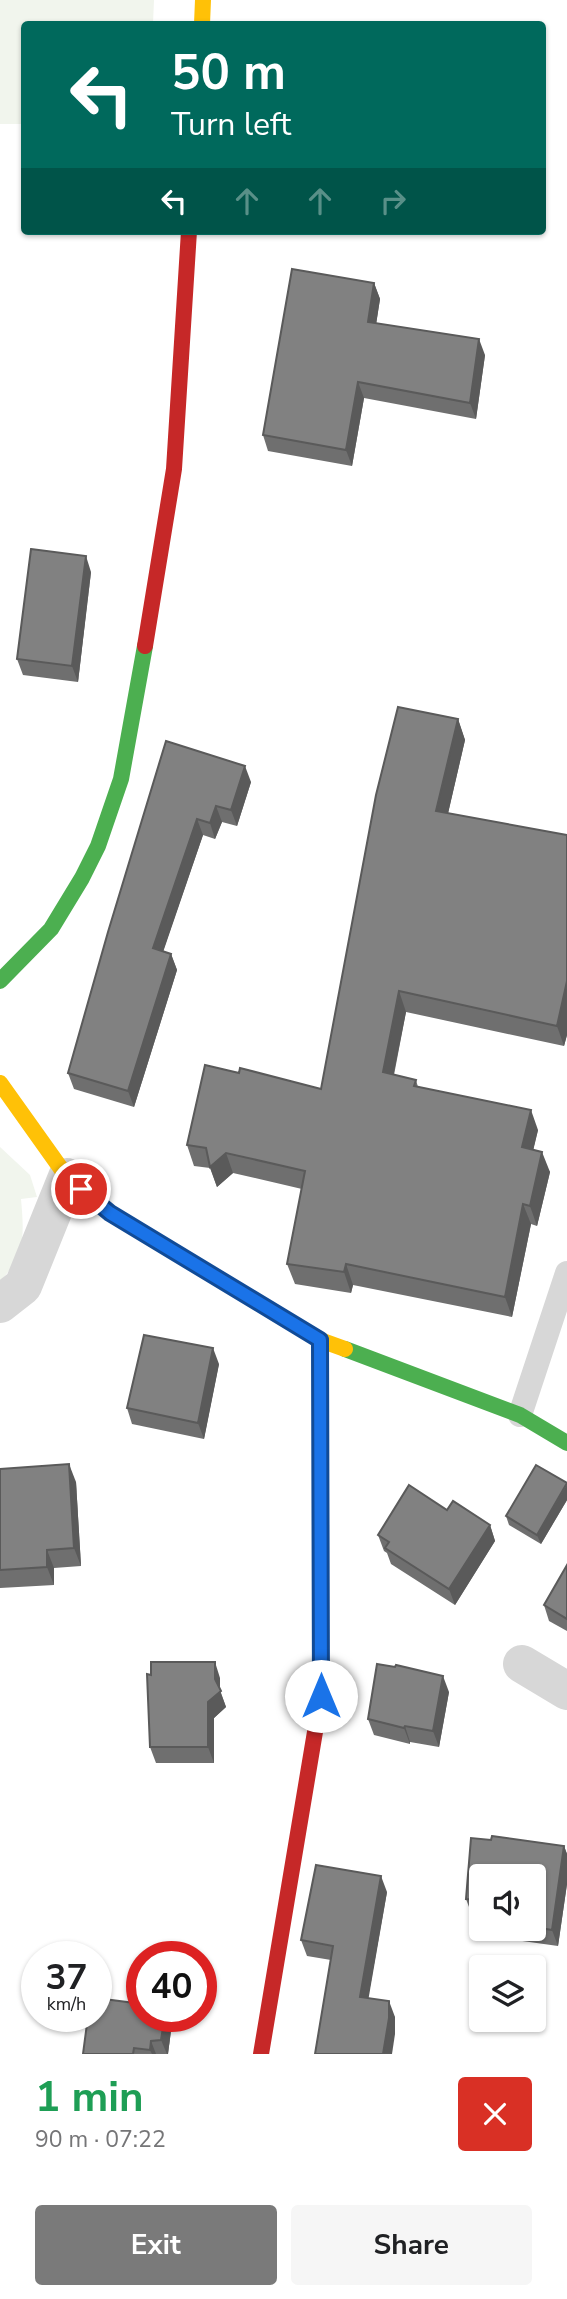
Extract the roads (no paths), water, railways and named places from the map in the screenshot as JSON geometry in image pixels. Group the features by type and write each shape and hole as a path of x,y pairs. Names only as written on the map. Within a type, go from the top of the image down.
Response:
{"street":[{"path":"202,21 203,0"},
{"path":"0,981 51,929 76,888 98,846 121,779 156,587 174,469 189,235"},
{"path":"0,1083 67,1177 110,1213 320,1340 520,1415 567,1443"},
{"path":"0,1304 23,1286 67,1177"},
{"path":"261,2054 321,1696 320,1340"},
{"path":"522,1664 567,1691"}],"lane":[{"path":"520,1415 565,1284"}]}
